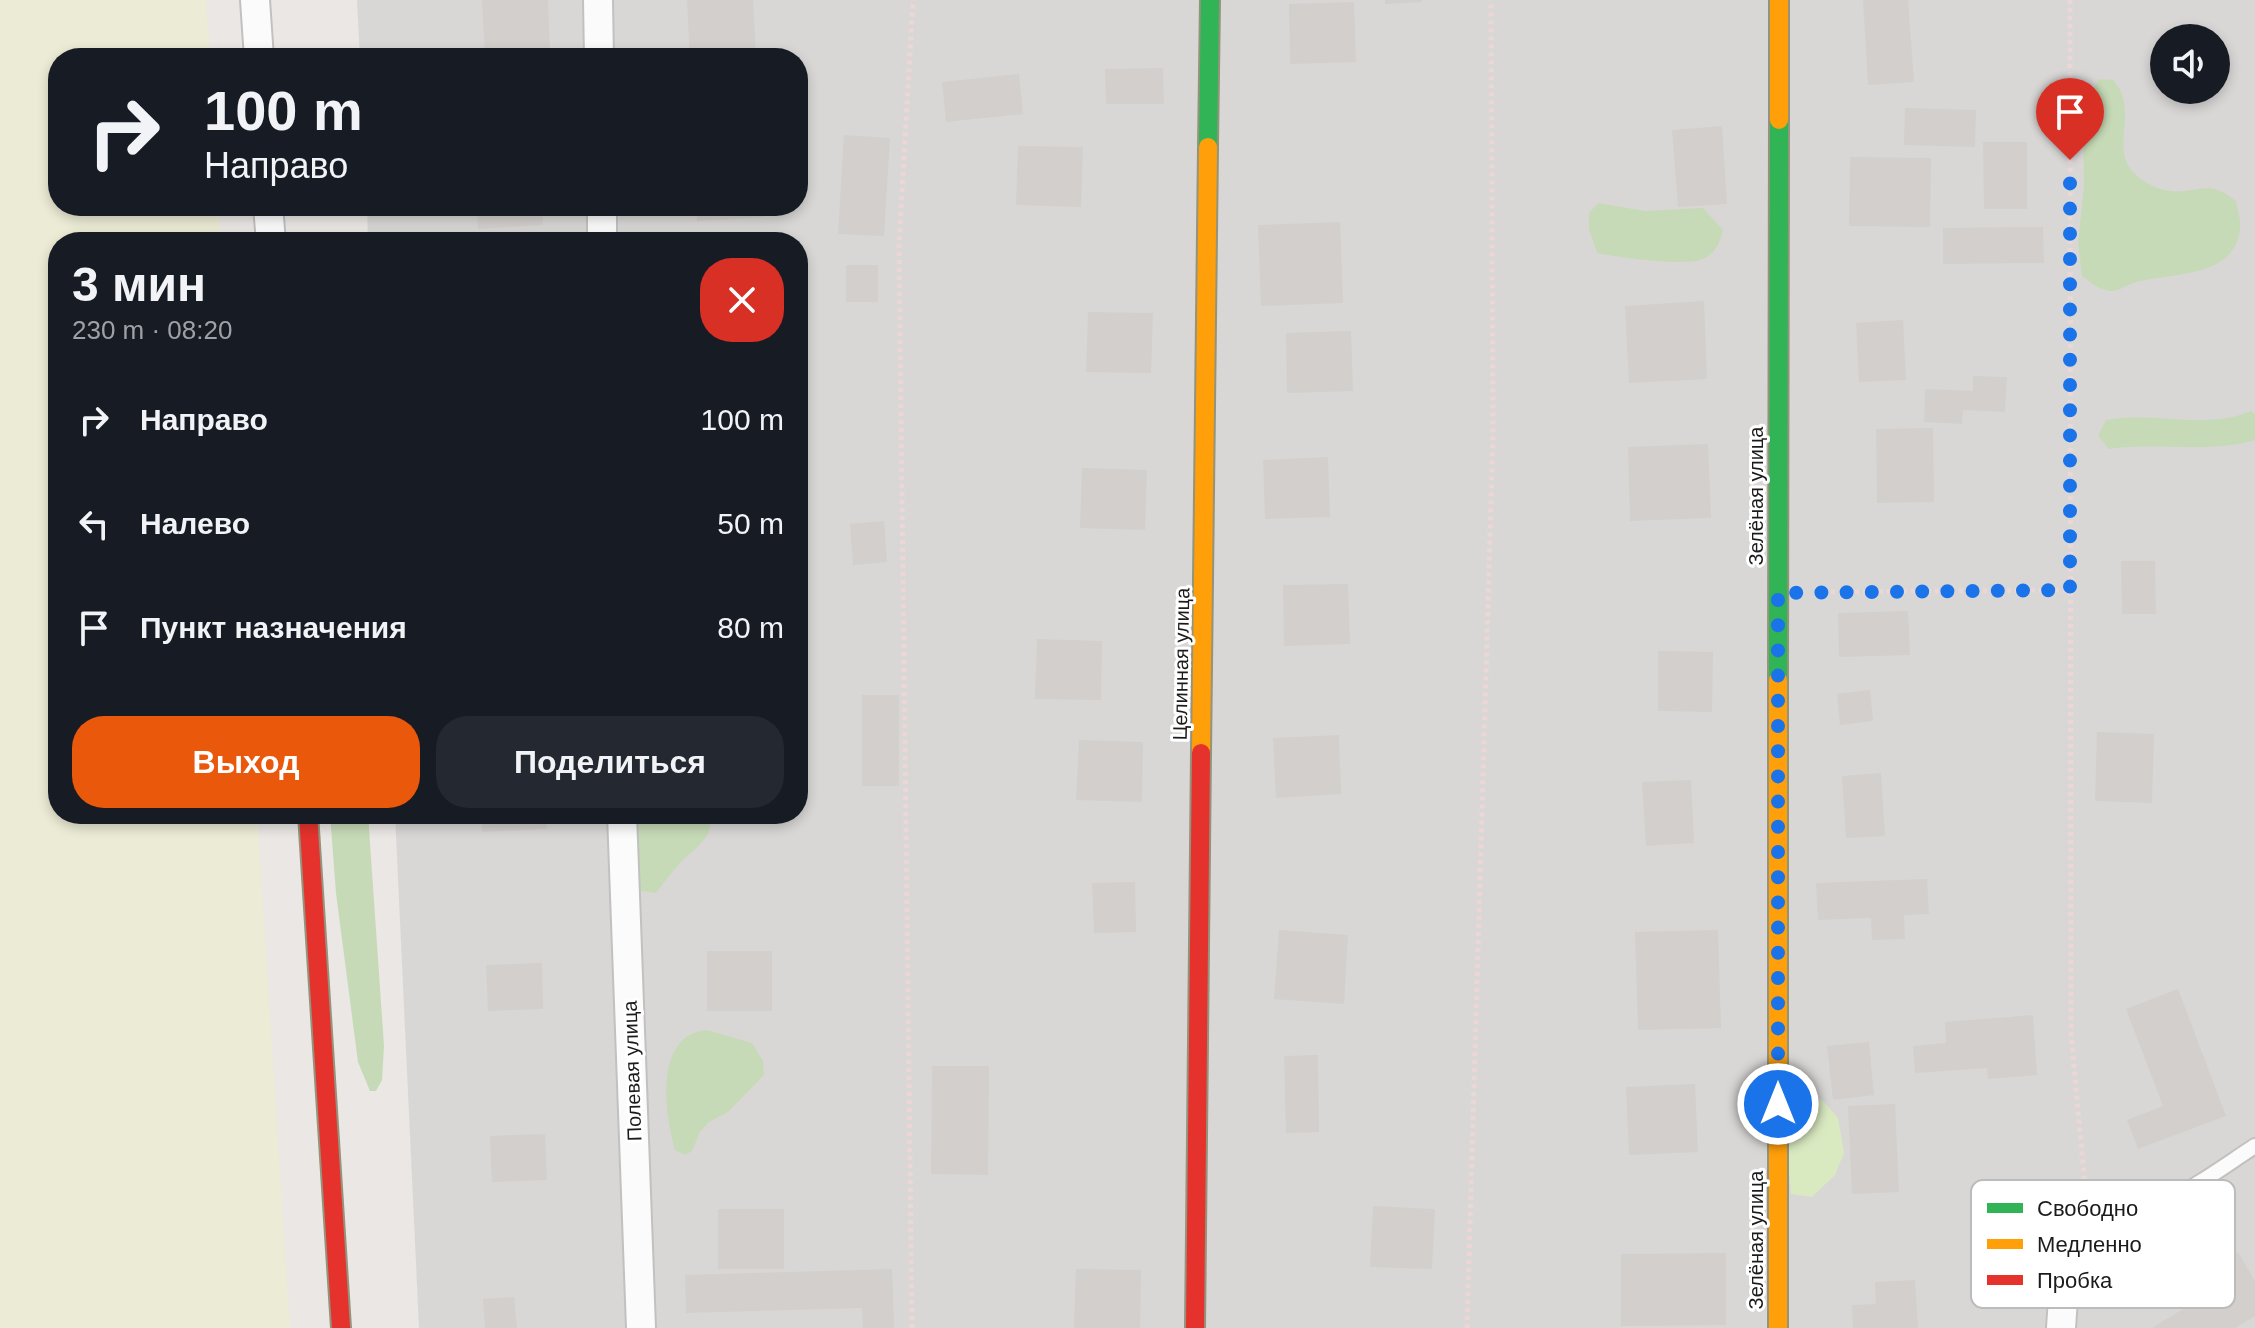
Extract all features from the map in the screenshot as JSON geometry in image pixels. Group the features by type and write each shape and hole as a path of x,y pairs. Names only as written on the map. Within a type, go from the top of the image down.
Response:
{"street":[{"path":"255,0 258,48"},
{"path":"598,0 599,48"},
{"name":"Целинная улица","path":"1195,1328 1210,0"},
{"name":"Зелёная улица","path":"1778,1328 1779,0"},
{"path":"309,824 341,1328"},
{"name":"Полевая улица","path":"622,824 641,1328"},
{"path":"2061,1328 2062,1308"}],"lane":[{"path":"2202,1180 2255,1146"}],"path":[{"path":"912,1328 899,245 913,0"},
{"path":"1467,1328 1493,433 1491,0"},
{"path":"2070,0 2071,1033 2085,1180"},
{"path":"1778,593 2070,590"}],"shaded area":[{"path":"357,0 2255,0 2255,1328 419,1328 395,824 808,824 808,232 368,232 367,216 808,216 808,48 359,48"}],"green space":[{"path":"0,0 206,0 209,48 48,48 48,216 220,216 220,232 48,232 48,824 258,824 290,1328 0,1328"},
{"path":"2100,79 2113,80 2121,91 2125,116 2124,152 2134,173 2164,190 2215,189 2236,201 2240,233 2228,255 2218,263 2190,273 2133,283 2113,291 2098,287 2082,276 2078,243 2084,186 2083,126 2092,89"},
{"path":"1598,203 1645,211 1703,208 1723,230 1714,251 1695,261 1651,260 1597,253 1589,229 1589,213"},
{"path":"2251,411 2255,414 2255,440 2237,444 2109,449 2098,436 2106,420 2142,417 2215,419"},
{"path":"331,824 369,824 384,1046 382,1080 376,1091 370,1091 358,1062 336,893"},
{"path":"632,824 710,824 707,836 656,893 641,891 635,882"},
{"path":"707,1030 752,1043 763,1061 764,1075 728,1112 709,1122 700,1132 692,1151 685,1155 675,1150 671,1134 667,1078 678,1045 690,1035"},
{"path":"1805,1091 1824,1102 1838,1118 1844,1153 1835,1175 1812,1197 1791,1194 1784,1109"}],"building":[{"path":"482,0 548,0 550,48 485,48"},
{"path":"687,0 753,0 756,48 689,48"},
{"path":"1385,0 1422,0 1422,2 1385,4"},
{"path":"1863,0 1908,0 1914,82 1868,85"},
{"path":"1354,2 1356,62 1290,64 1289,4"},
{"path":"1163,68 1164,104 1106,104 1105,69"},
{"path":"1019,74 1023,114 946,122 942,82"},
{"path":"1905,108 1976,110 1975,147 1904,145"},
{"path":"1722,126 1727,204 1678,207 1672,130"},
{"path":"844,135 890,138 884,236 838,234"},
{"path":"1983,142 2027,142 2027,209 1984,209"},
{"path":"1018,146 1083,147 1081,207 1016,205"},
{"path":"1850,157 1931,158 1930,227 1849,226"},
{"path":"477,216 543,216 543,225 478,229"},
{"path":"697,216 763,217 697,221"},
{"path":"1340,222 1343,303 1261,306 1258,225"},
{"path":"2043,227 2044,263 1943,264 1943,228"},
{"path":"846,265 878,265 878,302 846,302"},
{"path":"1704,301 1707,379 1629,383 1625,306"},
{"path":"1088,312 1153,313 1151,373 1086,372"},
{"path":"1903,320 1906,380 1859,382 1856,323"},
{"path":"1351,331 1353,391 1287,393 1286,333"},
{"path":"1973,376 2007,377 2005,412 1963,410 1962,424 1924,422 1925,389 1973,391"},
{"path":"1933,428 1934,502 1877,503 1876,429"},
{"path":"1708,444 1711,518 1630,521 1628,447"},
{"path":"1328,457 1330,517 1265,519 1263,460"},
{"path":"1082,468 1147,470 1145,530 1080,528"},
{"path":"884,521 887,562 853,565 850,524"},
{"path":"2121,561 2155,561 2156,614 2122,614"},
{"path":"1348,584 1350,644 1284,646 1283,585"},
{"path":"1908,611 1910,655 1839,657 1838,613"},
{"path":"1037,639 1102,641 1101,700 1035,699"},
{"path":"1658,651 1713,652 1712,712 1658,711"},
{"path":"1870,690 1873,721 1840,725 1837,694"},
{"path":"862,695 899,695 899,786 862,786"},
{"path":"2097,732 2154,734 2152,803 2095,801"},
{"path":"1339,735 1341,794 1276,798 1273,738"},
{"path":"1079,740 1143,742 1142,802 1076,800"},
{"path":"1881,773 1885,836 1846,838 1842,776"},
{"path":"1691,780 1694,843 1646,846 1642,782"},
{"path":"482,824 547,824 547,829 482,832"},
{"path":"1927,879 1929,914 1904,915 1905,939 1872,940 1871,918 1818,920 1816,883"},
{"path":"1135,882 1136,932 1094,933 1092,883"},
{"path":"1279,930 1348,935 1344,1004 1274,999"},
{"path":"1718,930 1721,1028 1638,1030 1635,932"},
{"path":"707,951 772,951 772,1011 707,1011"},
{"path":"542,963 543,1009 488,1011 486,965"},
{"path":"2178,989 2226,1116 2138,1149 2127,1120 2163,1106 2126,1009"},
{"path":"2033,1015 2037,1075 1988,1079 1987,1068 1915,1073 1913,1046 1946,1043 1945,1022"},
{"path":"1869,1042 1874,1095 1833,1100 1827,1046"},
{"path":"1318,1055 1319,1132 1286,1133 1284,1056"},
{"path":"932,1066 989,1066 988,1175 931,1174"},
{"path":"1695,1084 1698,1152 1629,1155 1626,1087"},
{"path":"1895,1104 1899,1192 1852,1194 1848,1106"},
{"path":"545,1134 547,1180 492,1182 490,1136"},
{"path":"1373,1206 1435,1209 1432,1269 1370,1267"},
{"path":"718,1209 784,1209 784,1269 718,1269"},
{"path":"2238,1252 2255,1281 2255,1316 2235,1328 2152,1328 2185,1308 2235,1308 2235,1254"},
{"path":"1726,1253 1726,1325 1621,1326 1621,1254"},
{"path":"892,1269 894,1328 863,1328 862,1308 686,1313 685,1275"},
{"path":"1076,1269 1141,1270 1140,1328 1074,1328"},
{"path":"1915,1280 1918,1328 1853,1328 1852,1305 1876,1304 1875,1282"},
{"path":"514,1297 517,1328 485,1328 483,1299"}],"traffic: fast":[{"path":"1208,147 1210,0"},
{"path":"1778,680 1779,120"}],"traffic: slow":[{"path":"1779,0 1779,120"},
{"path":"1201,753 1208,147"},
{"path":"1778,680 1778,1328"}],"traffic: jam":[{"path":"1195,1328 1201,753"},
{"path":"309,824 341,1328"}],"route":[{"path":"1778,1104 1778,593 2070,590 2070,160"}]}
